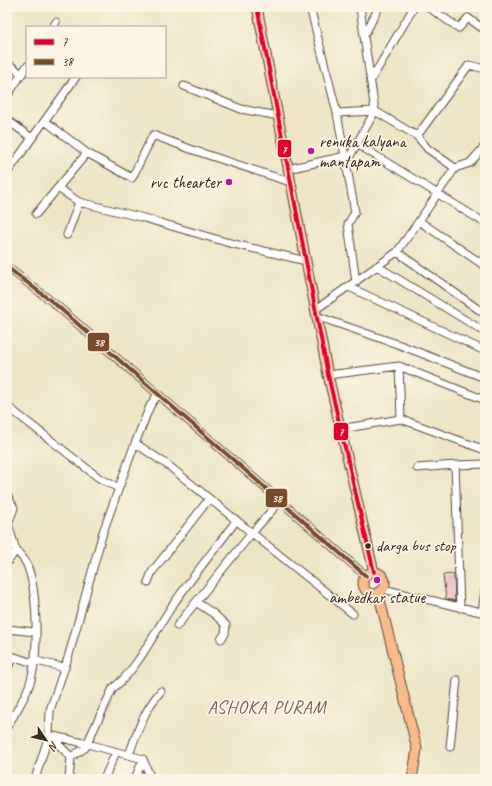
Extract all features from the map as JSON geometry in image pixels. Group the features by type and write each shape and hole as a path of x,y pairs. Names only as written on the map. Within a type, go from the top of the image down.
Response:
{"main road":[{"path":"256,7 328,375 370,574"},
{"path":"379,573 385,583 380,590 372,593 367,590 363,582 370,574 379,573"},
{"path":"380,590 417,750 412,779"}],"street":[{"path":"7,11 9,7"},
{"path":"310,7 337,113 355,212 348,224 356,282"},
{"path":"288,169 346,159 357,144 375,111 360,7"},
{"path":"364,36 379,7"},
{"path":"371,80 414,7"},
{"path":"428,7 460,28 468,18 485,30"},
{"path":"7,64 22,74"},
{"path":"417,136 469,65 485,69"},
{"path":"7,96 26,68"},
{"path":"7,173 75,78"},
{"path":"184,86 240,109 278,116"},
{"path":"337,113 375,111 417,136 428,149 455,168"},
{"path":"7,120 32,138"},
{"path":"45,121 87,153 132,178 154,135 193,150 290,182"},
{"path":"357,144 485,223"},
{"path":"316,313 397,252 455,168 470,163 485,146"},
{"path":"36,214 87,153"},
{"path":"58,188 80,202 144,218 226,242 306,261"},
{"path":"67,235 80,202"},
{"path":"419,221 485,266"},
{"path":"397,252 485,314"},
{"path":"377,266 485,332"},
{"path":"7,267 55,304 280,501 370,574"},
{"path":"349,287 485,351"},
{"path":"316,313 485,378"},
{"path":"399,366 401,419"},
{"path":"328,375 399,366 485,400"},
{"path":"35,779 49,735 50,710 64,668 103,532 135,443 150,406 158,394"},
{"path":"7,406 99,478 119,488"},
{"path":"340,429 401,419 485,450"},
{"path":"135,443 169,466 353,614"},
{"path":"417,468 485,464"},
{"path":"455,465 460,608"},
{"path":"7,496 14,508 8,524 16,550 26,563 31,578 36,607 33,661 30,683 21,704 7,727"},
{"path":"148,582 152,572 209,499"},
{"path":"177,626 252,533 280,501"},
{"path":"71,757 86,748 112,688 132,668 172,606 236,520"},
{"path":"7,563 16,550"},
{"path":"380,590 484,613 485,590"},
{"path":"196,602 214,614 226,625 226,634 221,639"},
{"path":"7,629 35,632"},
{"path":"7,668 15,657 64,668"},
{"path":"450,747 457,680"},
{"path":"129,756 140,723 154,699 161,692"},
{"path":"49,735 143,759"},
{"path":"49,735 71,757"},
{"path":"104,779 116,752"},
{"path":"69,779 71,757"},
{"path":"135,779 143,759"},
{"path":"143,759 151,779"}],"building":[{"path":"454,574 455,601 446,599 443,575"}],"transit line":[{"name":"7","path":"257,7 328,375 374,572"},
{"name":"38","path":"7,267 55,304 366,576"}],"place":[{"name":"renuka kalyana mantapam","path":"311,151"},
{"name":"rvc thearter","path":"229,182"},
{"name":"darga bus stop","path":"368,546"},
{"name":"ambedkar statue","path":"377,580"}],"district":[{"name":"ASHOKA PURAM","path":"267,707"}]}
